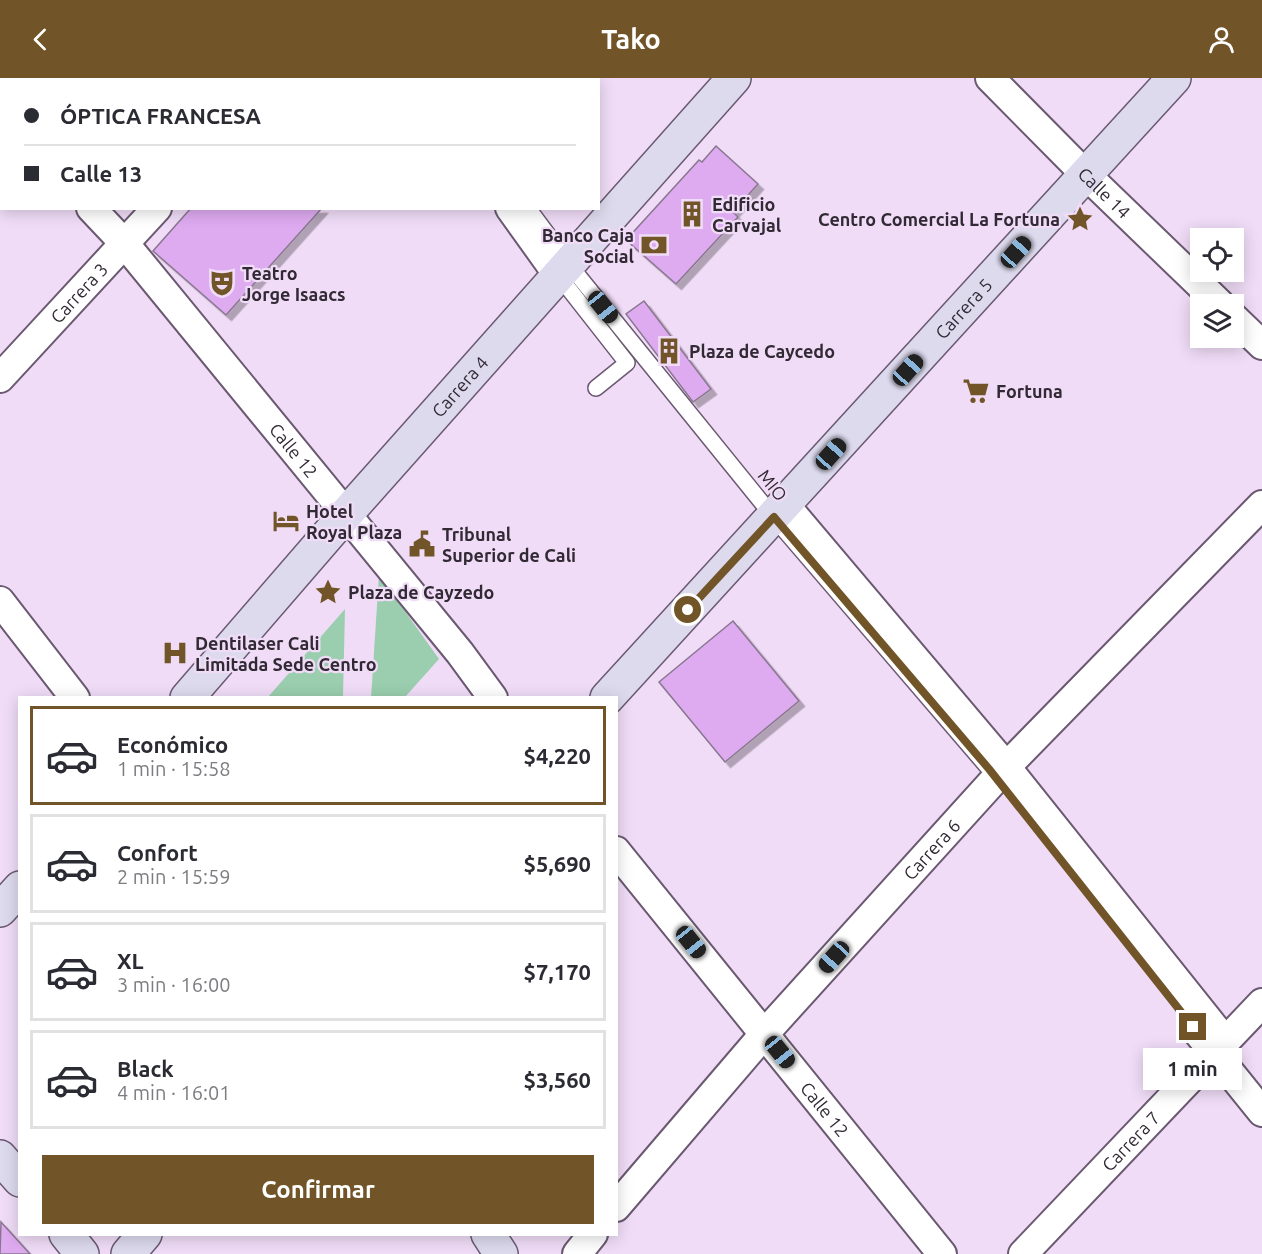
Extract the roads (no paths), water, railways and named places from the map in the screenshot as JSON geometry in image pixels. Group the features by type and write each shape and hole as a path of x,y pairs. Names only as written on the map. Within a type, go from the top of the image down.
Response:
{"street":[{"name":"Carrera 4","path":"189,696 347,513 734,78"},
{"name":"Calle 14","path":"990,78 1086,175 1210,294"},
{"name":"Carrera 5","path":"609,696 1174,78"},
{"name":"Calle 12","path":"93,210 125,244 347,513 460,653 492,696"},
{"name":"Carrera 3","path":"0,378 155,210"},
{"path":"512,210 564,269"},
{"path":"1244,328 1262,345"},
{"name":"Carrera 6","path":"618,1205 765,1034 1006,774 1262,505"},
{"path":"780,511 1006,774 1220,1047 1262,1112"},
{"path":"0,601 73,696"},
{"name":"Calle 12","path":"618,853 942,1254"},
{"path":"0,910 18,890"},
{"name":"Carrera 7","path":"1023,1254 1262,1003"},
{"path":"0,1157 18,1178"},
{"path":"68,1236 82,1254"},
{"path":"128,1254 143,1236"},
{"path":"489,1236 501,1254"},
{"path":"577,1254 591,1236"}],"lane":[{"name":"MIO","path":"529,210 564,269 780,511"},
{"path":"564,269 627,363 596,388"}],"place":[{"name":"Edificio Carvajal","path":"692,214"},
{"name":"Centro Comercial La Fortuna","path":"1080,219"},
{"name":"Banco Caja Social","path":"654,245"},
{"name":"Teatro Jorge Isaacs","path":"222,283"},
{"name":"Plaza de Caycedo","path":"669,351"},
{"name":"Fortuna","path":"976,391"},
{"name":"Hotel Royal Plaza","path":"286,521"},
{"name":"Tribunal Superior de Cali","path":"422,544"},
{"name":"Plaza de Cayzedo","path":"328,592"},
{"name":"Dentilaser Cali Limitada Sede Centro","path":"175,653"}]}
